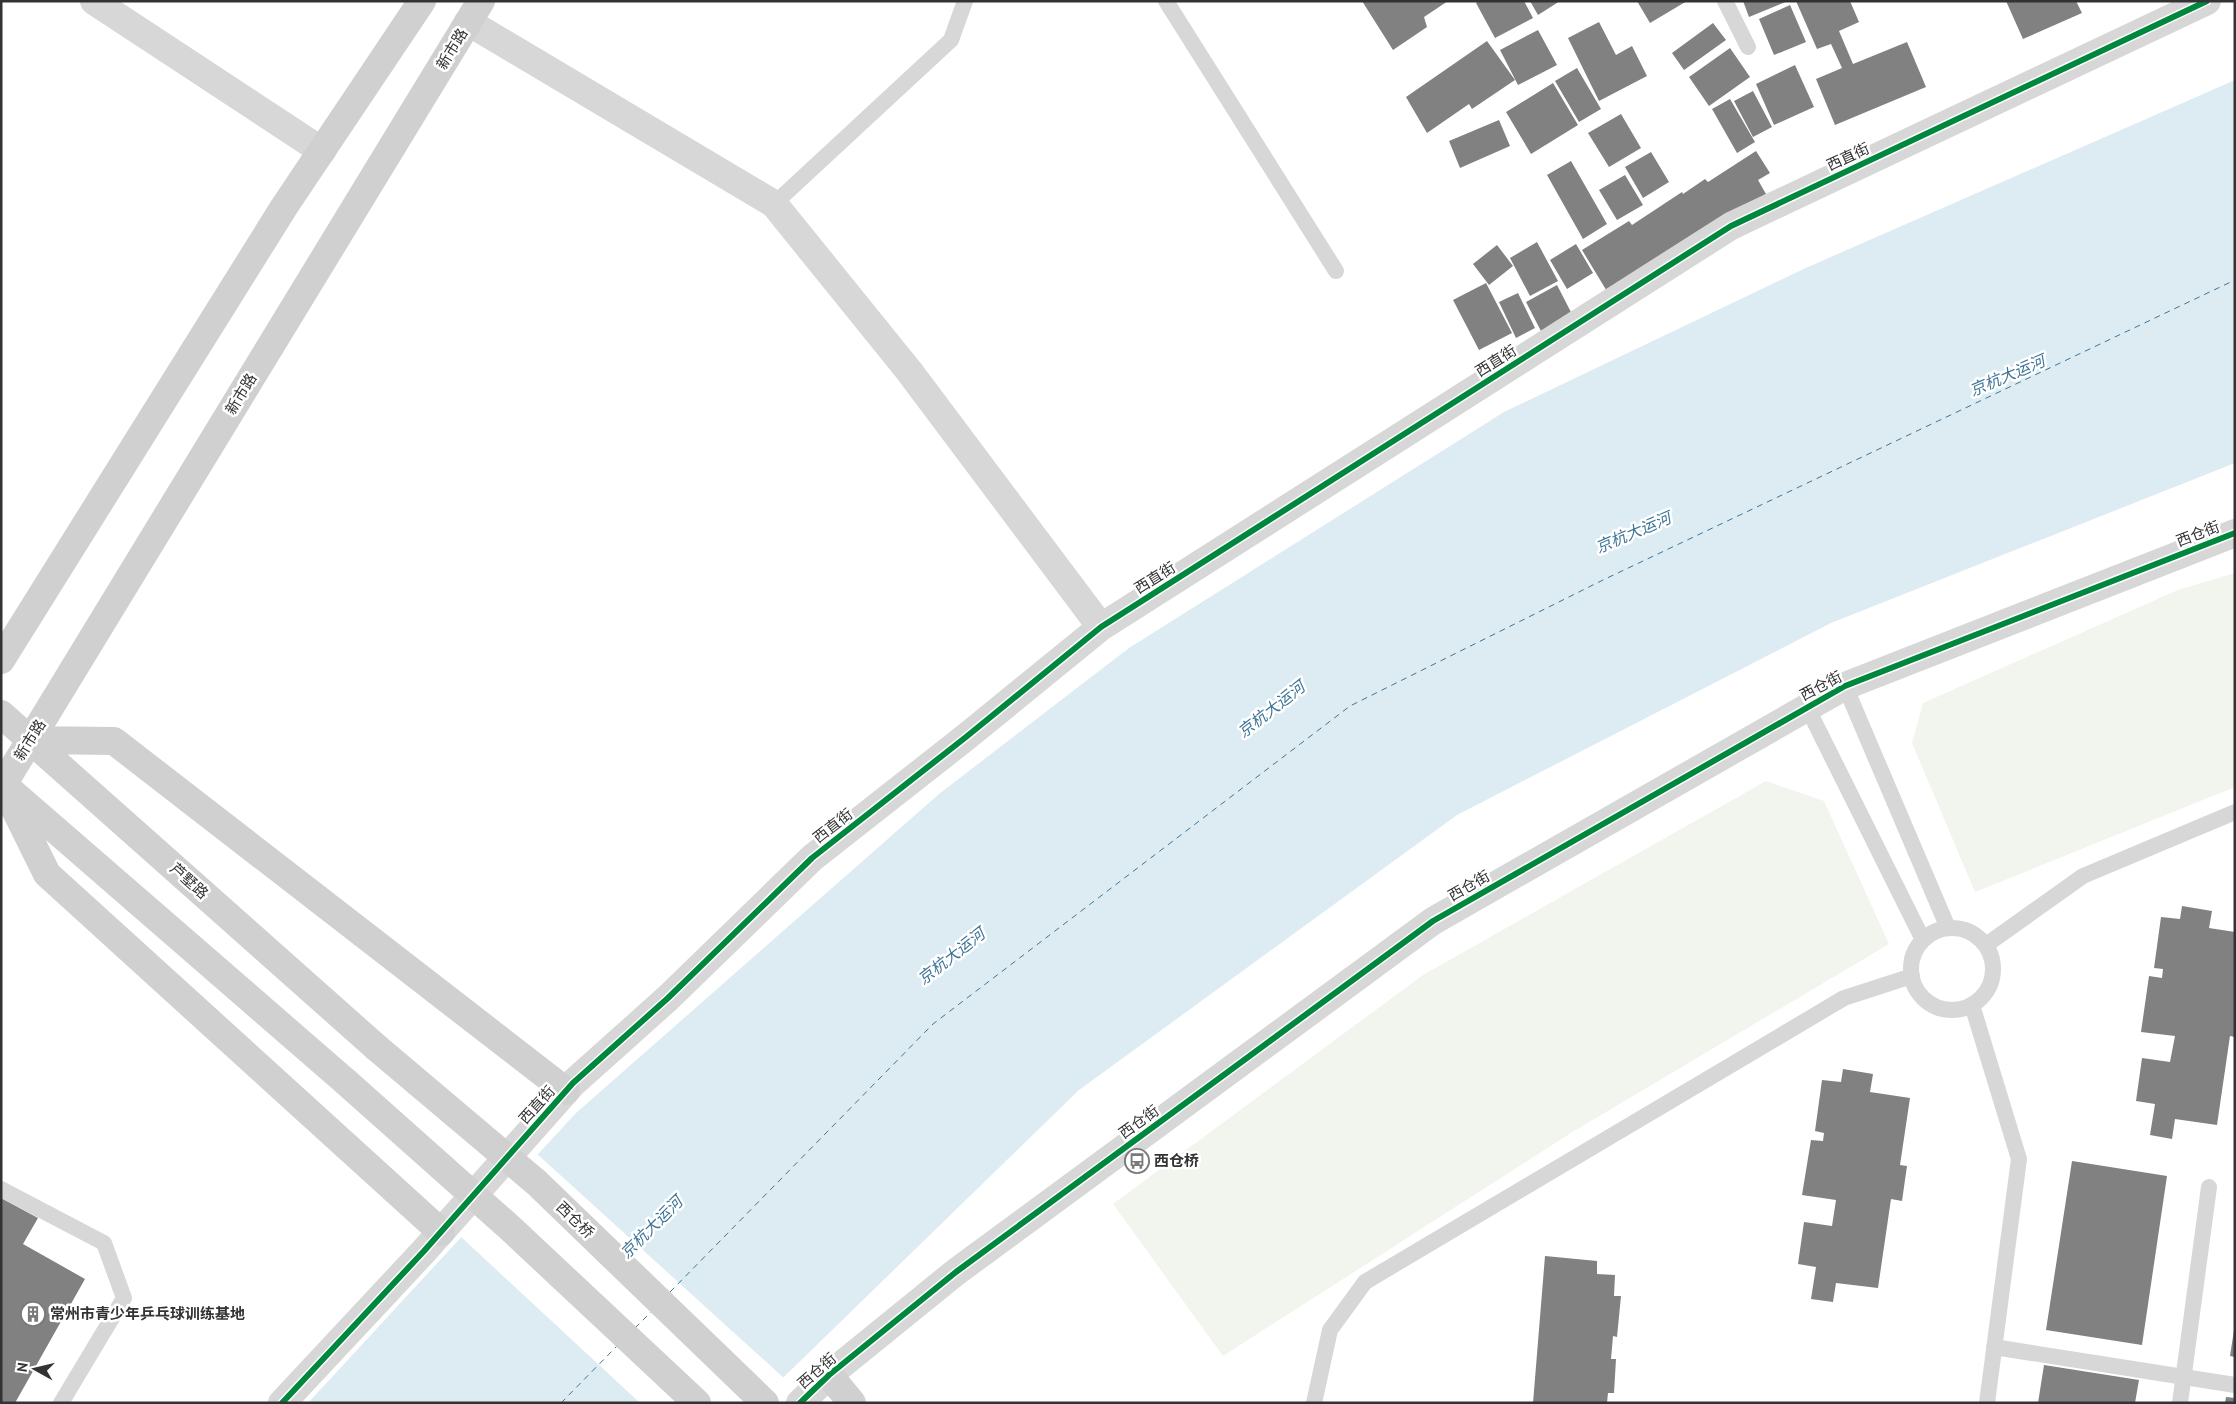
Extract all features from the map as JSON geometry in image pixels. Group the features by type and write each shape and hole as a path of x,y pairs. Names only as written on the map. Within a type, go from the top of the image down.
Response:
{"main road":[{"path":"1,660 284,207 422,1"},
{"name":"新市路","path":"2,785 475,12"},
{"name":"芦墅路","path":"1,714 377,1048"},
{"path":"30,740 114,741 566,1091"},
{"path":"2,785 346,1082 509,1226 697,1403"},
{"path":"2,785 47,874 440,1232"},
{"name":"西仓桥","path":"377,1048 537,1183 765,1403"},
{"path":"829,1375 852,1403"}],"street":[{"path":"94,1 322,151"},
{"name":"西直街","path":"282,1403 440,1232 566,1091 668,998 812,858 966,737 1101,627 1731,226 2207,1"},
{"path":"475,12 774,204 908,371 1101,627"},
{"name":"西仓街","path":"800,1403 829,1375 956,1272 1433,921 1844,686 2235,533"}],"lane":[{"path":"774,204 951,40 965,1"},
{"path":"1166,1 1336,271"},
{"path":"1725,1 1748,47"},
{"path":"1844,686 1948,928"},
{"path":"1807,707 1924,940"},
{"path":"1986,945 2083,876 2235,812"},
{"path":"1948,928 1962,929 1976,934 1986,945 1992,958 1993,972 1990,986 1982,997 1972,1005 1953,1010 1934,1006 1924,998 1916,988 1912,976 1912,963 1916,950 1935,931 1948,928"},
{"path":"1314,1403 1330,1330 1364,1282 1844,998 1912,976"},
{"path":"1972,1005 2019,1159 1987,1403"},
{"path":"2180,1403 2208,1187"},
{"path":"1,1188 104,1243 124,1298 62,1403"},
{"path":"1994,1347 2235,1385"}],"shaded area":[{"path":"2235,573 2235,787 1975,892 1912,743 1923,703 2178,590"},
{"path":"1766,781 1824,801 1889,944 1574,1131 1223,1356 1113,1204 1423,975"}],"water":[{"name":"京杭大运河","path":"2235,80 2235,463 1831,623 1457,815 1079,1090 757,1403 308,1403 576,1113 939,794 1129,648 1504,412 1808,267"}],"pier":[{"path":"536,1153 785,1379 760,1403 640,1403 460,1236"}],"building":[{"path":"1362,1 1448,1 1424,17 1427,27 1393,50"},
{"path":"1479,1 1524,1 1533,18 1495,38 1476,3"},
{"path":"1530,1 1560,1 1538,15"},
{"path":"1637,1 1687,1 1650,23"},
{"path":"1743,1 1788,1 1749,17"},
{"path":"1796,1 1850,1 1859,22 1839,31 1853,64 1907,42 1926,87 1835,125 1816,79 1842,68 1831,44 1817,49"},
{"path":"2006,1 2076,1 2082,13 2023,39"},
{"path":"1790,5 1806,42 1774,55 1759,19"},
{"path":"1599,22 1616,55 1632,46 1647,76 1599,101 1568,38"},
{"path":"1713,23 1726,40 1684,70 1672,53"},
{"path":"1538,30 1557,65 1518,85 1500,50"},
{"path":"1487,41 1515,80 1472,109 1469,104 1427,133 1406,97"},
{"path":"1730,48 1750,77 1709,106 1689,77"},
{"path":"1795,65 1814,107 1774,125 1756,84"},
{"path":"1577,68 1601,109 1579,122 1555,81"},
{"path":"1553,83 1578,125 1531,154 1506,112"},
{"path":"1753,91 1772,127 1753,137 1734,101"},
{"path":"1730,99 1755,142 1737,153 1712,109"},
{"path":"1621,114 1641,148 1609,167 1588,133"},
{"path":"1499,120 1510,146 1460,168 1449,141"},
{"path":"1756,151 1770,173 1758,180 1766,194 1608,293 1582,250 1629,221 1632,225 1705,179 1708,182"},
{"path":"1651,152 1669,182 1643,198 1625,167"},
{"path":"1571,161 1607,224 1583,239 1547,175"},
{"path":"1625,175 1643,205 1617,220 1599,190"},
{"path":"1537,242 1558,281 1530,296 1510,258"},
{"path":"1576,244 1593,273 1567,289 1550,260"},
{"path":"1497,245 1513,266 1489,285 1473,264"},
{"path":"1486,283 1512,333 1479,350 1453,300"},
{"path":"1557,285 1573,316 1542,333 1526,302"},
{"path":"1518,293 1535,328 1516,338 1499,302"},
{"path":"2182,906 2212,911 2209,928 2235,932 2235,1037 2230,1036 2217,1125 2175,1119 2172,1139 2150,1135 2155,1104 2136,1101 2142,1058 2170,1062 2175,1036 2141,1032 2149,976 2162,978 2163,969 2154,968 2161,917 2180,919"},
{"path":"1843,1069 1873,1074 1870,1092 1910,1098 1900,1165 1907,1166 1902,1201 1891,1199 1878,1288 1836,1283 1833,1302 1811,1299 1816,1267 1798,1264 1804,1222 1832,1226 1836,1200 1802,1195 1811,1140 1823,1141 1824,1133 1815,1131 1822,1080 1841,1082"},
{"path":"2072,1161 2167,1176 2142,1345 2046,1330"},
{"name":"常州市青少年乒乓球训练基地","path":"1,1198 38,1218 23,1244 85,1279 15,1403 1,1403"},
{"path":"1545,1256 1597,1261 1597,1274 1615,1275 1614,1296 1621,1296 1617,1337 1613,1336 1611,1359 1616,1359 1614,1393 1608,1393 1607,1403 1533,1403"},
{"path":"2235,1330 2235,1357 2230,1356"},
{"path":"2044,1365 2139,1380 2135,1403 2038,1403"},
{"path":"2226,1397 2235,1398 2235,1403 2225,1403"}],"ferry route":[{"path":"670,1292 933,1024 1350,706 1603,580 2235,280"},
{"path":"635,1328 652,1311"},
{"path":"561,1403 617,1346"}],"cycle path":[{"path":"282,1403 424,1251 573,1083 668,998 812,858 966,737 1101,627 1731,226 2207,1"},
{"path":"800,1403 829,1375 956,1272 1433,921 1845,686 2235,533"}],"place":[{"name":"西仓桥","path":"1137,1161"},
{"name":"常州市青少年乒乓球训练基地","path":"33,1314"}]}
